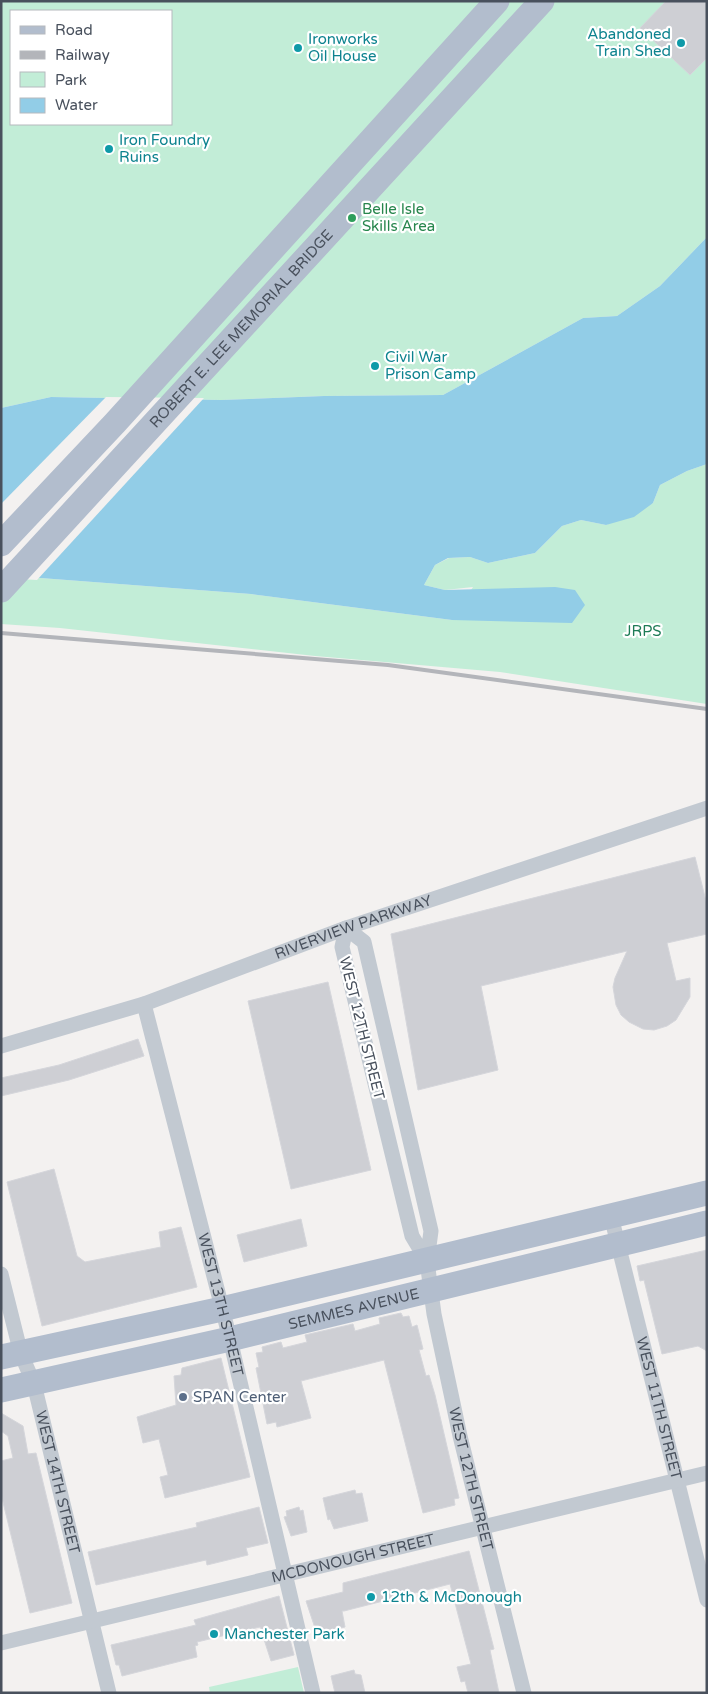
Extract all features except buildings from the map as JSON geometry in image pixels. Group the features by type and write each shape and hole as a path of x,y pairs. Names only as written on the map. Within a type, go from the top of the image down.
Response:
{"main road":[{"name":"ROBERT E. LEE MEMORIAL BRIDGE","path":"1,544 115,423 497,1"},
{"name":"ROBERT E. LEE MEMORIAL BRIDGE","path":"1,590 542,1"},
{"name":"SEMMES AVENUE","path":"11,1356 222,1310 427,1262 707,1193"},
{"name":"SEMMES AVENUE","path":"1,1390 230,1339 618,1243 707,1223"}],"street":[{"name":"RIVERVIEW PARKWAY","path":"1,1046 144,1004 346,928 707,808"},
{"name":"WEST 12TH STREET","path":"427,1262 412,1236 342,947 346,928 365,944 431,1231 427,1262 460,1436 524,1693"},
{"name":"WEST 13TH STREET","path":"144,1004 230,1339 313,1693"},
{"name":"WEST 11TH STREET","path":"611,1216 707,1600"},
{"name":"WEST 14TH STREET","path":"1,1274 11,1356 34,1384 109,1693"},
{"name":"MCDONOUGH STREET","path":"1,1643 707,1473"}],"green space":[{"path":"1,1 707,1 707,237 660,286 617,316 583,318 443,395 324,396 221,400 51,397 1,408"},
{"name":"JRPS","path":"707,464 707,704 500,672 315,656 60,628 1,624 1,575 251,594 452,620 473,587 445,590 424,585 435,565 449,558 470,557 488,563 535,553 562,526 581,520 606,525 653,503 660,485 687,471"},
{"path":"298,1667 304,1693 210,1693 209,1687"}],"water":[{"path":"707,237 707,464 687,471 660,485 653,503 634,517 606,525 581,520 562,526 535,553 488,563 470,557 448,558 435,565 424,585 445,590 555,587 575,590 585,605 572,623 452,620 251,594 1,575 1,408 51,397 221,400 324,396 443,395 583,318 617,316 660,286"}],"pier":[{"path":"106,397 204,398 37,580 1,578 1,504"}],"railway":[{"path":"1,633 388,665 707,709"}],"place":[{"name":"Abandoned Train Shed","path":"681,43"},
{"name":"Ironworks Oil House","path":"298,48"},
{"name":"Iron Foundry Ruins","path":"109,149"},
{"name":"Belle Isle Skills Area","path":"352,218"},
{"name":"Civil War Prison Camp","path":"375,366"},
{"name":"SPAN Center","path":"183,1397"},
{"name":"12th & McDonough","path":"371,1597"},
{"name":"Manchester Park","path":"214,1634"}]}
